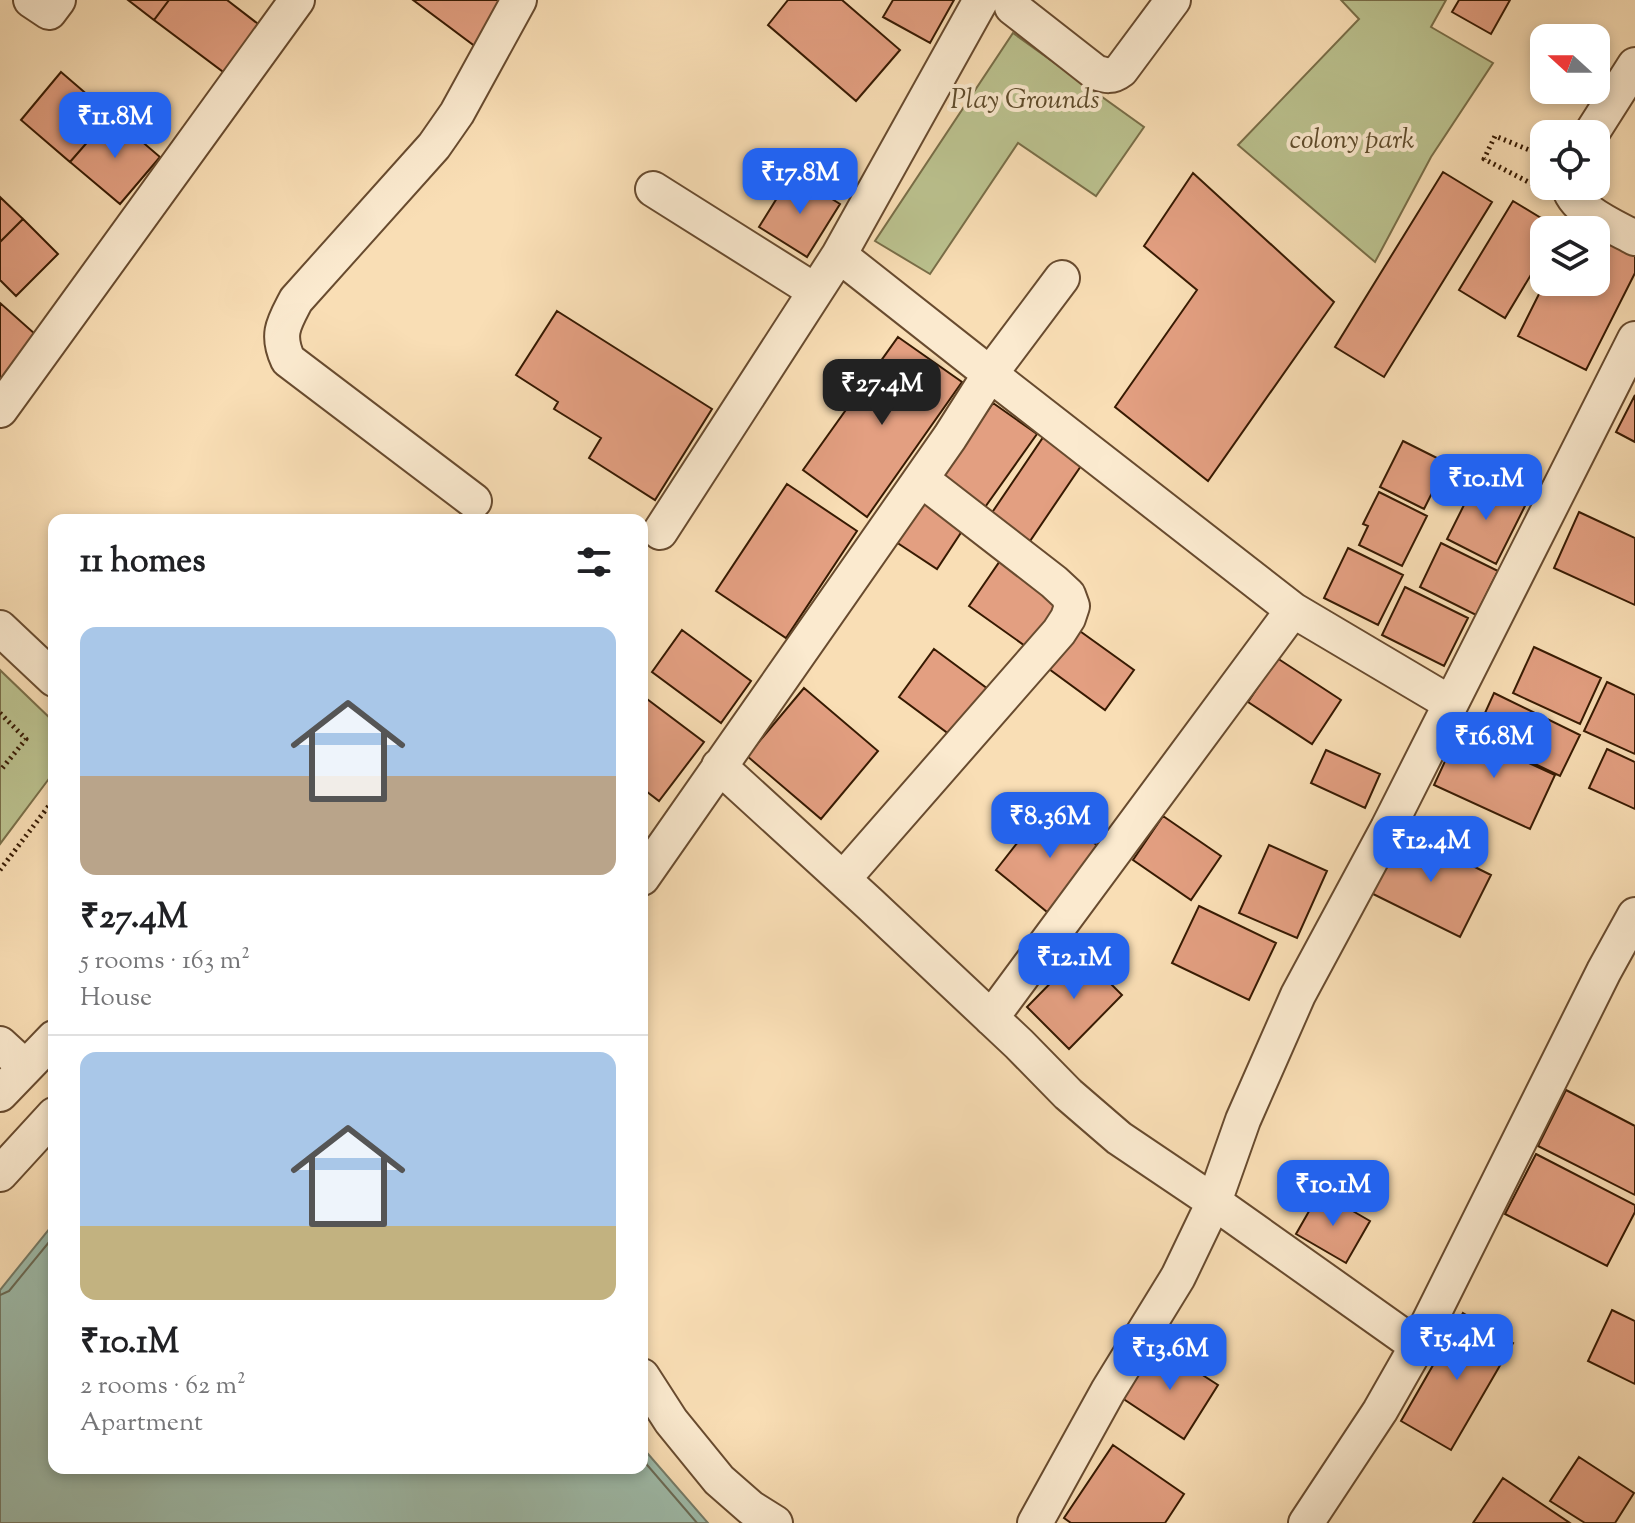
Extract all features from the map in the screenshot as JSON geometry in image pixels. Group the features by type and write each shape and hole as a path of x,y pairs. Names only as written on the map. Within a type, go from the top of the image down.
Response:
{"street":[{"path":"31,0 49,12 58,0"},
{"path":"0,410 297,0"},
{"path":"474,501 288,360 282,348 281,333 296,300 434,146 457,113 519,0"},
{"path":"660,532 1004,2 1095,72 1106,76 1121,70 1173,0"},
{"path":"1601,120 1632,76"},
{"path":"653,189 815,291"},
{"path":"1576,200 1583,208 1635,238"},
{"path":"839,255 1293,610 1450,703"},
{"path":"648,869 921,479 990,374 1062,278"},
{"path":"1035,1523 1108,1391 1178,1277 1214,1202 1243,1120 1298,995 1388,828 1635,339"},
{"path":"843,879 1059,632 1072,606 1068,595 1054,582 921,479"},
{"path":"991,1018 1293,610"},
{"path":"0,628 48,673"},
{"path":"719,766 991,1018 1068,1094 1119,1138 1417,1346"},
{"path":"1306,1523 1380,1411 1417,1346 1635,915"},
{"path":"0,1044 25,1067"},
{"path":"0,1094 48,1044"},
{"path":"0,1174 48,1122"},
{"path":"648,1385 671,1421 719,1480 751,1508 775,1523"}],"path":[{"path":"1530,150 1495,136 1484,159 1530,178"},
{"path":"0,713 26,739 0,771"},
{"path":"0,870 48,807"}],"green space":[{"name":"colony park","path":"1341,0 1446,0 1431,27 1493,63 1431,157 1375,262 1238,145 1359,19"},
{"name":"Play Grounds","path":"1013,33 1144,127 1096,196 1018,143 930,274 875,241"},
{"path":"0,670 48,716 48,780 0,844"}],"water":[{"path":"48,1230 48,1474 648,1474 648,1454 708,1523 0,1523 0,1290"}],"building":[{"path":"128,0 169,0 154,20"},
{"path":"169,0 227,0 262,27 226,74 154,20"},
{"path":"413,0 505,0 476,47"},
{"path":"788,0 842,0 900,50 856,101 768,25"},
{"path":"893,0 954,0 930,43 883,17"},
{"path":"1459,0 1510,0 1491,34 1452,12"},
{"path":"61,72 111,115 70,162 21,120"},
{"path":"111,115 160,157 120,204 70,162"},
{"path":"1443,172 1492,202 1384,377 1335,347"},
{"path":"1193,173 1334,302 1208,481 1115,407 1197,290 1144,246"},
{"path":"792,174 840,204 807,257 759,227"},
{"path":"0,197 23,219 0,242"},
{"path":"1513,201 1538,216 1530,216 1530,276 1505,318 1459,290"},
{"path":"23,219 58,254 16,296 0,280 0,242"},
{"path":"1610,242 1635,255 1635,273 1586,370 1518,336 1538,296 1610,296"},
{"path":"0,303 44,342 6,385 0,379"},
{"path":"557,311 712,409 655,500 589,458 601,438 554,409 558,402 516,375"},
{"path":"898,337 962,382 867,517 803,470"},
{"path":"1635,395 1635,442 1616,432"},
{"path":"993,403 1037,434 983,510 939,480"},
{"path":"1046,433 1085,460 1028,544 989,517"},
{"path":"1403,441 1447,463 1424,509 1380,487"},
{"path":"1476,481 1525,506 1496,564 1447,539"},
{"path":"787,484 857,531 786,638 716,591"},
{"path":"1379,492 1427,516 1402,566 1359,545 1368,526 1363,524"},
{"path":"923,496 966,525 937,569 893,540"},
{"path":"1579,512 1635,538 1635,605 1554,568"},
{"path":"1441,543 1498,571 1476,615 1420,587"},
{"path":"1348,548 1403,575 1378,625 1324,598"},
{"path":"1002,558 1061,601 1028,648 969,606"},
{"path":"1405,587 1468,618 1444,666 1382,635"},
{"path":"1077,629 1134,670 1105,710 1049,669"},
{"path":"682,630 751,681 721,723 652,672"},
{"path":"1534,647 1601,678 1580,724 1513,693"},
{"path":"934,649 992,692 957,740 899,697"},
{"path":"1277,658 1341,700 1312,744 1248,702"},
{"path":"1607,682 1635,695 1635,754 1584,731"},
{"path":"804,688 878,751 821,819 747,756"},
{"path":"1494,693 1580,735 1560,776 1475,735"},
{"path":"648,700 704,742 659,801 648,793"},
{"path":"1459,731 1555,775 1530,829 1434,785"},
{"path":"1607,749 1635,762 1635,809 1589,788"},
{"path":"1326,750 1380,774 1365,808 1311,783"},
{"path":"1047,805 1104,851 1052,916 996,870"},
{"path":"1163,816 1221,856 1191,900 1133,860"},
{"path":"1402,831 1491,875 1460,937 1371,893"},
{"path":"1269,845 1327,871 1297,938 1239,913"},
{"path":"1199,906 1276,943 1249,1000 1172,963"},
{"path":"1080,953 1122,995 1069,1049 1027,1007"},
{"path":"1566,1090 1635,1126 1635,1195 1538,1146"},
{"path":"1536,1154 1635,1205 1635,1212 1607,1266 1505,1214"},
{"path":"1320,1192 1370,1221 1346,1263 1296,1234"},
{"path":"1612,1310 1635,1321 1635,1384 1588,1361"},
{"path":"1463,1313 1513,1343 1451,1450 1401,1421"},
{"path":"1156,1345 1218,1385 1184,1439 1122,1398"},
{"path":"1113,1445 1184,1494 1165,1523 1071,1523 1064,1518"},
{"path":"1579,1457 1634,1493 1615,1523 1585,1523 1550,1501"},
{"path":"1503,1478 1570,1523 1473,1523"}]}
